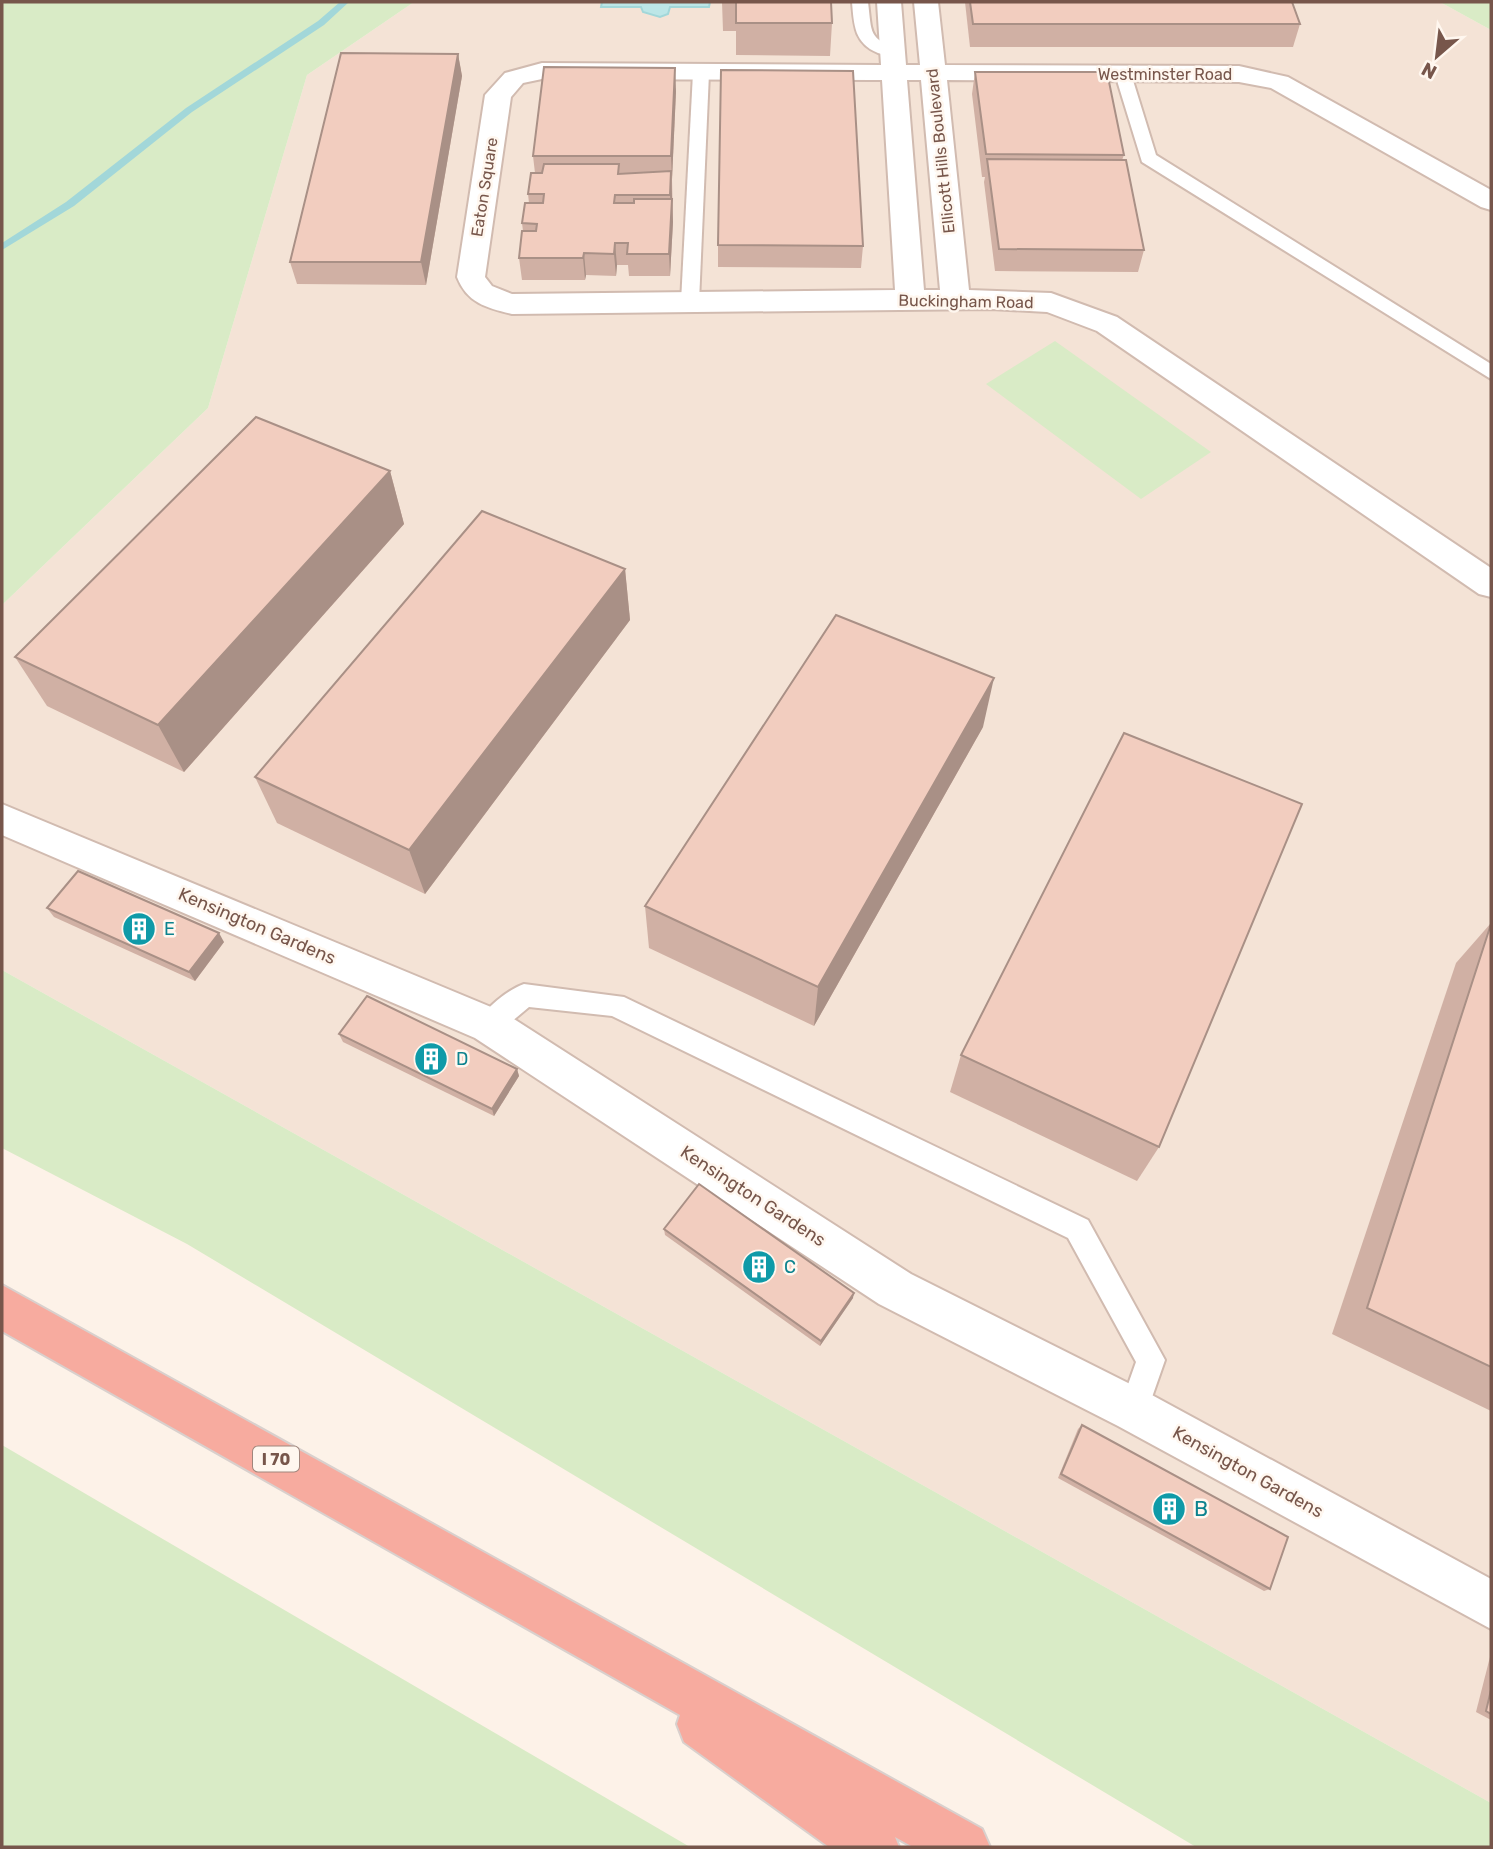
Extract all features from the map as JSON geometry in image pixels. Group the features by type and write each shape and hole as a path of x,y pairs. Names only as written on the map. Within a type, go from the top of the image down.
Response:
{"highway":[{"name":"I 70","path":"2,1307 549,1614 873,1847"},
{"path":"549,1614 964,1847"}],"street":[{"name":"Ellicott Hills Boulevard","path":"890,2 910,300"},
{"name":"Ellicott Hills Boulevard","path":"926,2 956,300"},
{"name":"Westminster Road","path":"514,78 542,71 701,73 895,62 932,72 1239,74 1279,82 1491,201"},
{"name":"Eaton Square","path":"485,296 474,288 471,277 498,95 514,78"},
{"name":"Buckingham Road","path":"485,296 512,304 1026,299 1051,303 1107,324 1491,585"},
{"name":"Kensington Gardens","path":"2,819 489,1025 895,1289 1134,1410 1491,1605"}],"lane":[{"path":"860,2 863,33 870,44 895,62"},
{"path":"690,302 701,73"},
{"path":"1123,74 1148,158 1491,373"},
{"path":"489,1025 524,995 615,1004 1078,1228 1151,1360 1134,1410"}],"shaded area":[{"path":"414,2 1440,2 1491,30 1491,1803 2,970 2,605 208,408 307,75"}],"green space":[{"path":"2,2 414,2 307,75 208,408 2,605"},
{"path":"1440,2 1491,2 1491,30"},
{"path":"1055,341 1211,452 1141,499 986,384"},
{"path":"2,970 1491,1803 1491,1847 1196,1847 187,1244 2,1148"},
{"path":"2,1445 690,1847 2,1847"}],"water":[{"path":"602,2 710,2 709,7 670,7 668,14 660,17 643,12 641,7 601,7"}],"building":[{"path":"736,2 831,2 832,23 736,23"},
{"path":"970,2 1292,2 1300,24 973,24"},
{"path":"341,53 458,54 421,262 290,262"},
{"path":"544,67 675,68 671,156 533,156"},
{"path":"721,70 853,71 863,246 718,245"},
{"path":"975,72 1107,72 1124,155 986,154"},
{"path":"987,159 1126,160 1144,250 999,249"},
{"path":"544,164 619,164 618,174 671,171 670,195 615,195 614,203 634,203 634,199 672,199 669,254 627,254 628,243 615,243 614,254 584,253 583,258 519,258 522,231 536,231 537,224 522,223 525,203 543,203 544,194 528,194 531,173 542,173"},
{"path":"256,417 390,471 158,725 15,657"},
{"path":"482,511 625,569 409,850 255,777"},
{"path":"836,615 994,678 818,987 645,906"},
{"path":"1124,733 1302,804 1159,1147 961,1055"},
{"name":"E","path":"78,871 219,933 189,972 47,908"},
{"path":"1491,924 1491,1367 1367,1308"},
{"name":"D","path":"367,996 517,1069 492,1109 339,1034"},
{"name":"C","path":"699,1184 854,1293 821,1341 664,1229"},
{"name":"B","path":"1082,1425 1288,1537 1270,1589 1061,1474"},
{"path":"1491,1690 1491,1714 1486,1711"}],"waterway":[{"path":"2,247 70,204 189,110 321,23 345,2"}],"place":[{"name":"E","path":"139,929"},
{"name":"D","path":"431,1059"},
{"name":"C","path":"759,1267"},
{"name":"B","path":"1169,1509"}]}
